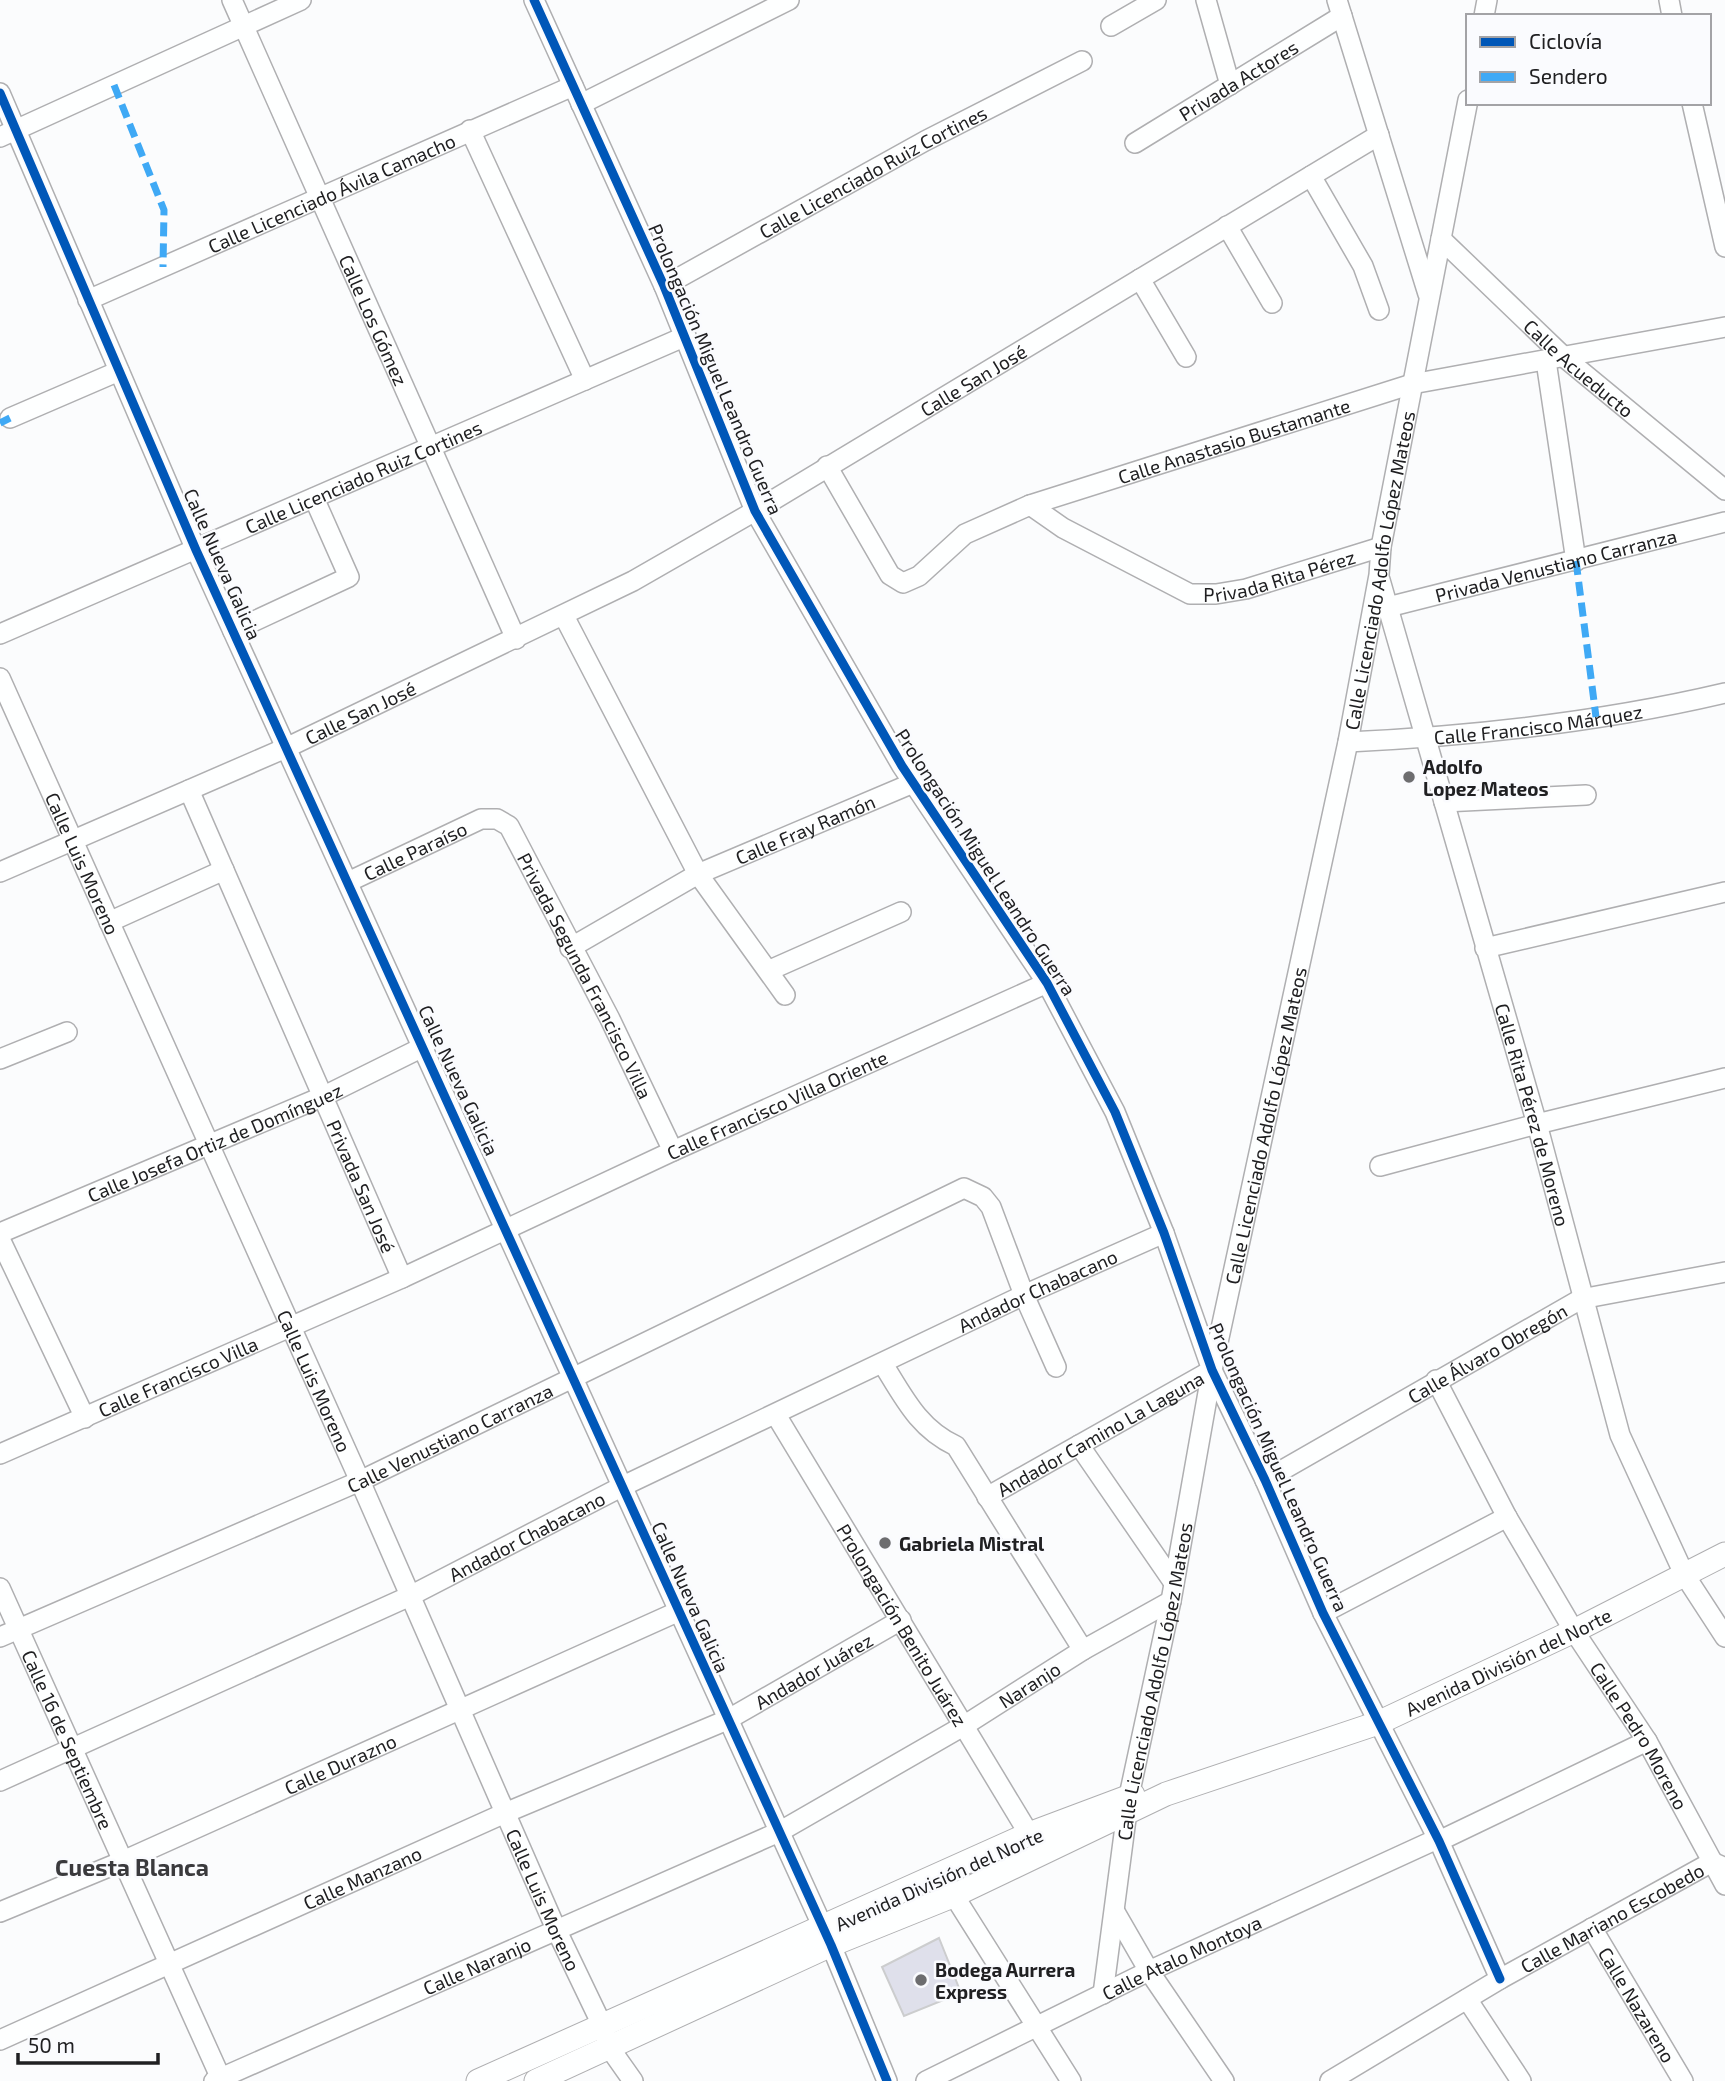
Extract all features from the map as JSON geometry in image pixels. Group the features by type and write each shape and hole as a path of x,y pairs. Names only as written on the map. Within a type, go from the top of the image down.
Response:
{"street":[{"name":"Calle Los Gómez","path":"232,0 516,639"},
{"path":"8,134 301,0"},
{"name":"Prolongación Miguel Leandro Guerra","path":"534,0 664,286 755,511 913,783 1046,983 1115,1112 1164,1233 1212,1370 1265,1480 1323,1613 1438,1840 1500,1979"},
{"path":"581,104 789,0"},
{"path":"1111,26 1156,0"},
{"path":"1206,0 1230,85"},
{"path":"1340,8 1430,299"},
{"name":"Privada Actores","path":"1135,144 1230,85 1340,8"},
{"name":"Calle Licenciado Ruiz Cortines","path":"664,286 925,141 1082,61"},
{"name":"Calle Licenciado Ávila Camacho","path":"88,299 573,86"},
{"name":"Calle Nueva Galicia","path":"0,93 8,134 88,299 196,550 576,1379 677,1612 827,1936 887,2081"},
{"name":"Calle Licenciado Adolfo López Mateos","path":"1103,1994 1128,1804 1173,1592 1212,1370 1348,742 1379,575 1381,547 1467,105"},
{"path":"1692,105 1725,247"},
{"path":"470,130 585,380"},
{"name":"Calle San José","path":"0,872 71,838 288,747 564,616 755,511 1379,135"},
{"path":"1311,176 1363,266 1379,310"},
{"path":"1227,226 1272,303"},
{"name":"Calle Acueducto","path":"1441,239 1555,359 1725,491"},
{"path":"1140,279 1186,357"},
{"name":"Calle Anastasio Bustamante","path":"827,466 890,575 904,583 919,576 965,534 1030,505 1412,384 1725,327"},
{"name":"Calle Licenciado Ruiz Cortines","path":"0,634 685,336"},
{"path":"1555,359 1576,561"},
{"path":"10,418 119,371"},
{"path":"233,631 349,577 314,498"},
{"name":"Privada Rita Pérez","path":"1030,505 1063,528 1190,594 1216,594 1246,589 1381,547"},
{"name":"Privada Venustiano Carranza","path":"1388,607 1725,522"},
{"name":"Calle Rita Pérez de Moreno","path":"1379,575 1537,1124 1581,1299 1620,1435 1684,1574 1725,1637"},
{"path":"564,616 698,874 770,970 785,995"},
{"name":"Calle Luis Moreno","path":"0,678 360,1481 556,1929 606,2036 633,2081"},
{"name":"Calle Francisco Márquez","path":"1348,742 1426,738 1657,709 1725,693"},
{"name":"Calle Fray Ramón","path":"570,948 698,874 913,783"},
{"path":"189,790 324,1096"},
{"path":"1444,802 1586,795"},
{"name":"Calle Paraíso","path":"348,881 481,819"},
{"name":"Privada Segunda Francisco Villa","path":"481,819 497,819 509,826 570,948 610,1019 673,1150"},
{"path":"109,922 224,870"},
{"path":"1485,948 1725,892"},
{"path":"770,970 901,912"},
{"name":"Calle Francisco Villa Oriente","path":"507,1227 1046,983"},
{"path":"0,1059 67,1032"},
{"name":"Calle Josefa Ortiz de Domínguez","path":"0,1236 209,1143 324,1096 425,1046"},
{"path":"1380,1166 1725,1078"},
{"name":"Privada San José","path":"324,1096 402,1278"},
{"name":"Calle Venustiano Carranza","path":"0,1637 360,1481 576,1379 964,1188 983,1197 991,1207 1024,1296"},
{"name":"Calle Francisco Villa","path":"0,1454 402,1278 507,1227"},
{"name":"Andador Chabacano","path":"0,1781 410,1596 623,1486 1024,1296 1164,1233"},
{"path":"0,1236 85,1418"},
{"name":"Calle Álvaro Obregón","path":"1265,1480 1581,1299 1725,1272"},
{"path":"1024,1296 1056,1367"},
{"path":"883,1364 919,1422 939,1439 956,1446 1083,1650"},
{"name":"Andador Camino La Laguna","path":"987,1497 1212,1370"},
{"name":"Calle Pedro Moreno","path":"1436,1380 1507,1517 1574,1631 1647,1741 1718,1865 1725,1885"},
{"name":"Prolongación Benito Juárez","path":"776,1415 1029,1834"},
{"path":"1079,1445 1173,1592"},
{"path":"1323,1613 1507,1517"},
{"name":"Avenida División del Norte","path":"478,2081 606,2036 827,1936 941,1875 1029,1834 1166,1794 1378,1723 1574,1631 1725,1554"},
{"name":"Calle 16 de Septiembre","path":"0,1588 219,2080"},
{"name":"Naranjo","path":"779,1832 965,1725 1173,1592"},
{"name":"Calle Durazno","path":"0,1912 123,1861 677,1612"},
{"name":"Andador Juárez","path":"727,1720 901,1620"},
{"name":"Calle Manzano","path":"0,2040 505,1813 727,1720"},
{"name":"Calle Atalo Montoya","path":"926,2081 1149,1971 1438,1840 1647,1741"},
{"name":"Avenida División del Norte","path":"827,1936 955,1895 1128,1804"},
{"name":"Calle Naranjo","path":"219,2080 779,1832"},
{"name":"Calle Mariano Escobedo","path":"1330,2081 1500,1979 1592,1928 1718,1865"},
{"path":"941,1875 1070,2081"},
{"path":"1115,1912 1149,1971 1224,2081"},
{"name":"Calle Nazareno","path":"1592,1928 1683,2081"},
{"path":"1467,1998 1521,2081"},
{"name":"Avenida División del Norte","path":"536,2081 606,2036"}],"building":[{"name":"Bodega Aurrera Express","path":"939,1938 961,1993 904,2016 882,1967"}],"marked path":[{"path":"114,85 164,210 163,267"},
{"path":"0,423 10,418"},
{"path":"1576,561 1596,717"}],"cycle path":[{"path":"534,0 664,286 755,511 902,766 1047,983 1115,1112 1164,1233 1212,1370 1265,1480 1323,1613 1439,1841 1500,1979"},
{"path":"0,93 196,550 831,1945 887,2081"}],"place":[{"name":"Adolfo Lopez Mateos","path":"1409,777"},
{"name":"Gabriela Mistral","path":"885,1543"},
{"name":"Bodega Aurrera Express","path":"921,1980"}],"district":[{"name":"Cuesta Blanca","path":"132,1867"}]}
